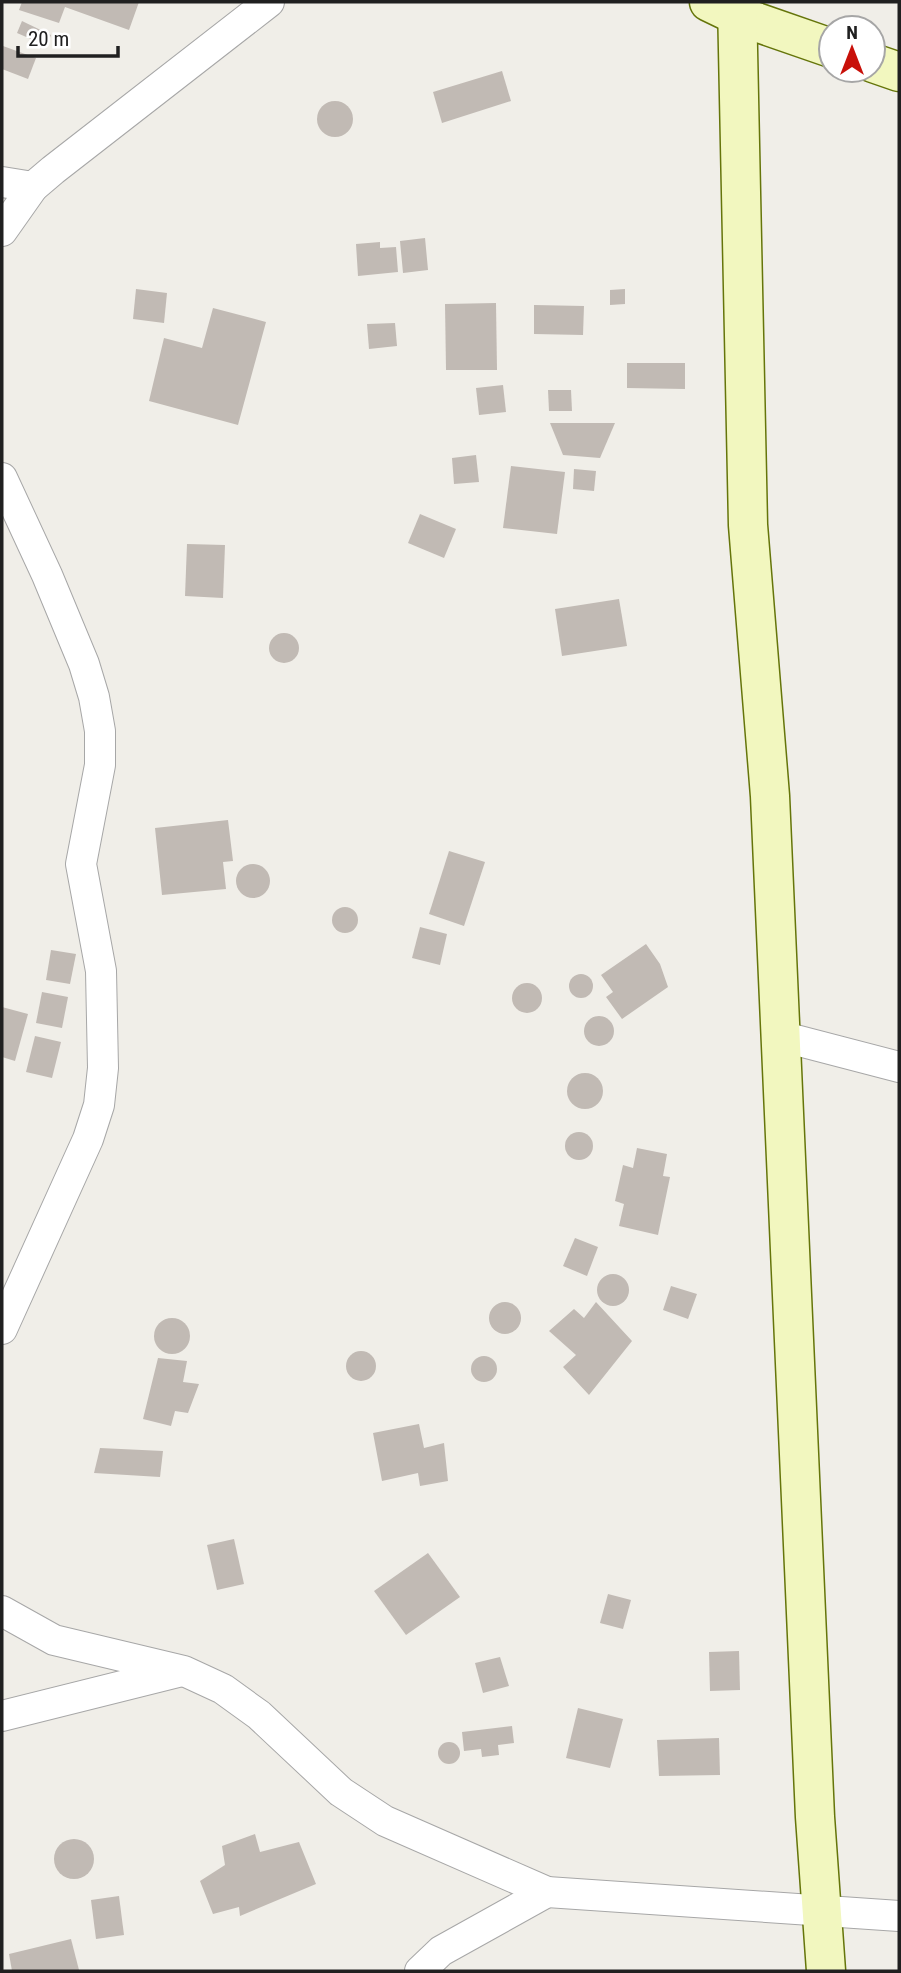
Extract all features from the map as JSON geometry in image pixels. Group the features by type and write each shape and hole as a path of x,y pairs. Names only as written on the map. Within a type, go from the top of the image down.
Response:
{"street":[{"path":"2,231 33,187 268,2"},
{"path":"817,42 727,6 748,525 770,796 815,1817 826,1971"},
{"path":"2,183 33,187"},
{"path":"2,478 84,664 96,708 100,765 81,864 101,971 103,1068 99,1105 88,1139 2,1329"},
{"path":"780,1036 899,1067"},
{"path":"2,1611 54,1640 184,1671 223,1689 259,1715 341,1793 385,1821 547,1892 899,1916"},
{"path":"2,1716 184,1671"},
{"path":"420,1971 441,1951 547,1892"}],"building":[{"path":"22,2 139,2 129,30 65,7 59,23 19,10"},
{"path":"22,21 51,35 47,46 17,33"},
{"path":"3,46 36,58 28,79 2,69"},
{"path":"502,71 511,101 442,123 433,92"},
{"path":"335,101 348,106 353,119 348,132 335,137 322,132 317,119 322,106"},
{"path":"425,238 428,270 403,273 400,241"},
{"path":"380,242 380,248 396,247 398,272 358,276 356,244"},
{"path":"136,289 167,293 164,323 133,319"},
{"path":"625,289 625,304 610,305 610,290"},
{"path":"496,303 497,370 446,370 445,304"},
{"path":"534,305 584,306 583,335 534,334"},
{"path":"213,308 266,322 238,425 149,401 164,338 202,348"},
{"path":"395,323 397,346 369,349 367,324"},
{"path":"627,363 685,363 685,389 627,388"},
{"path":"503,385 506,412 479,415 476,388"},
{"path":"548,390 571,390 572,411 549,411"},
{"path":"550,423 615,423 600,458 563,455"},
{"path":"476,455 479,482 454,484 452,458"},
{"path":"511,466 565,472 557,534 503,528"},
{"path":"574,469 596,471 594,491 573,489"},
{"path":"420,514 456,529 444,558 408,543"},
{"path":"187,544 225,545 223,598 185,596"},
{"path":"619,599 627,646 562,656 555,609"},
{"path":"284,633 290,634 298,642 298,654 290,662 284,663 278,662 270,654 269,648 270,642 278,634"},
{"path":"228,820 233,861 223,862 226,889 162,895 155,828"},
{"path":"449,851 485,862 464,926 429,914"},
{"path":"253,864 265,869 270,881 265,893 253,898 241,893 236,881 241,869"},
{"path":"345,907 354,911 358,920 354,929 345,933 336,929 332,920 336,911"},
{"path":"420,927 447,934 440,965 412,958"},
{"path":"646,944 660,964 668,987 622,1019 606,997 613,992 601,975"},
{"path":"51,950 76,954 70,984 46,980"},
{"path":"581,974 590,977 593,986 590,995 581,998 572,995 569,986 572,977"},
{"path":"527,983 533,984 541,992 541,1004 533,1012 527,1013 521,1012 513,1004 512,998 513,992 521,984"},
{"path":"42,992 68,997 62,1028 36,1023"},
{"path":"2,1007 28,1014 15,1061 2,1057"},
{"path":"599,1016 610,1020 614,1031 610,1042 599,1046 588,1042 584,1031 588,1020"},
{"path":"35,1036 61,1042 52,1078 26,1072"},
{"path":"585,1073 598,1078 603,1091 598,1104 585,1109 572,1104 567,1091 572,1078"},
{"path":"579,1132 589,1136 593,1146 589,1156 579,1160 569,1156 565,1146 569,1136"},
{"path":"637,1148 667,1154 663,1176 670,1177 658,1235 619,1226 624,1204 615,1201 623,1165 633,1168"},
{"path":"575,1238 598,1247 587,1276 563,1266"},
{"path":"613,1274 624,1279 629,1290 624,1301 613,1306 602,1301 597,1290 602,1279"},
{"path":"671,1286 697,1294 688,1319 663,1310"},
{"path":"505,1302 516,1307 521,1318 516,1329 505,1334 494,1329 489,1318 494,1307"},
{"path":"596,1302 632,1341 589,1395 563,1367 576,1355 549,1331 574,1309 584,1318"},
{"path":"172,1318 185,1323 190,1336 185,1349 172,1354 159,1349 154,1336 159,1323"},
{"path":"361,1351 372,1355 376,1366 372,1377 361,1381 350,1377 346,1366 350,1355"},
{"path":"484,1356 493,1360 497,1369 493,1378 484,1382 475,1378 471,1369 475,1360"},
{"path":"158,1358 187,1361 183,1382 199,1384 188,1413 175,1411 171,1426 143,1419"},
{"path":"419,1424 424,1448 444,1443 448,1481 420,1486 418,1473 382,1481 373,1433"},
{"path":"100,1448 163,1451 160,1477 94,1473"},
{"path":"234,1539 244,1584 217,1590 207,1545"},
{"path":"428,1553 460,1597 406,1635 374,1591"},
{"path":"608,1594 631,1600 623,1629 600,1623"},
{"path":"739,1651 740,1690 710,1691 709,1652"},
{"path":"500,1657 509,1686 483,1693 475,1663"},
{"path":"578,1708 623,1719 610,1768 566,1758"},
{"path":"512,1726 514,1743 498,1745 499,1755 482,1757 481,1749 464,1751 462,1732"},
{"path":"719,1738 720,1775 659,1776 657,1740"},
{"path":"449,1742 457,1745 460,1753 457,1761 449,1764 441,1761 438,1753 441,1745"},
{"path":"255,1834 260,1852 299,1842 316,1884 240,1916 239,1907 213,1914 200,1881 225,1865 222,1846"},
{"path":"74,1839 88,1845 94,1859 88,1873 74,1879 60,1873 54,1859 60,1845"},
{"path":"119,1896 124,1935 96,1939 91,1900"},
{"path":"71,1939 79,1970 12,1971 9,1954"}]}
